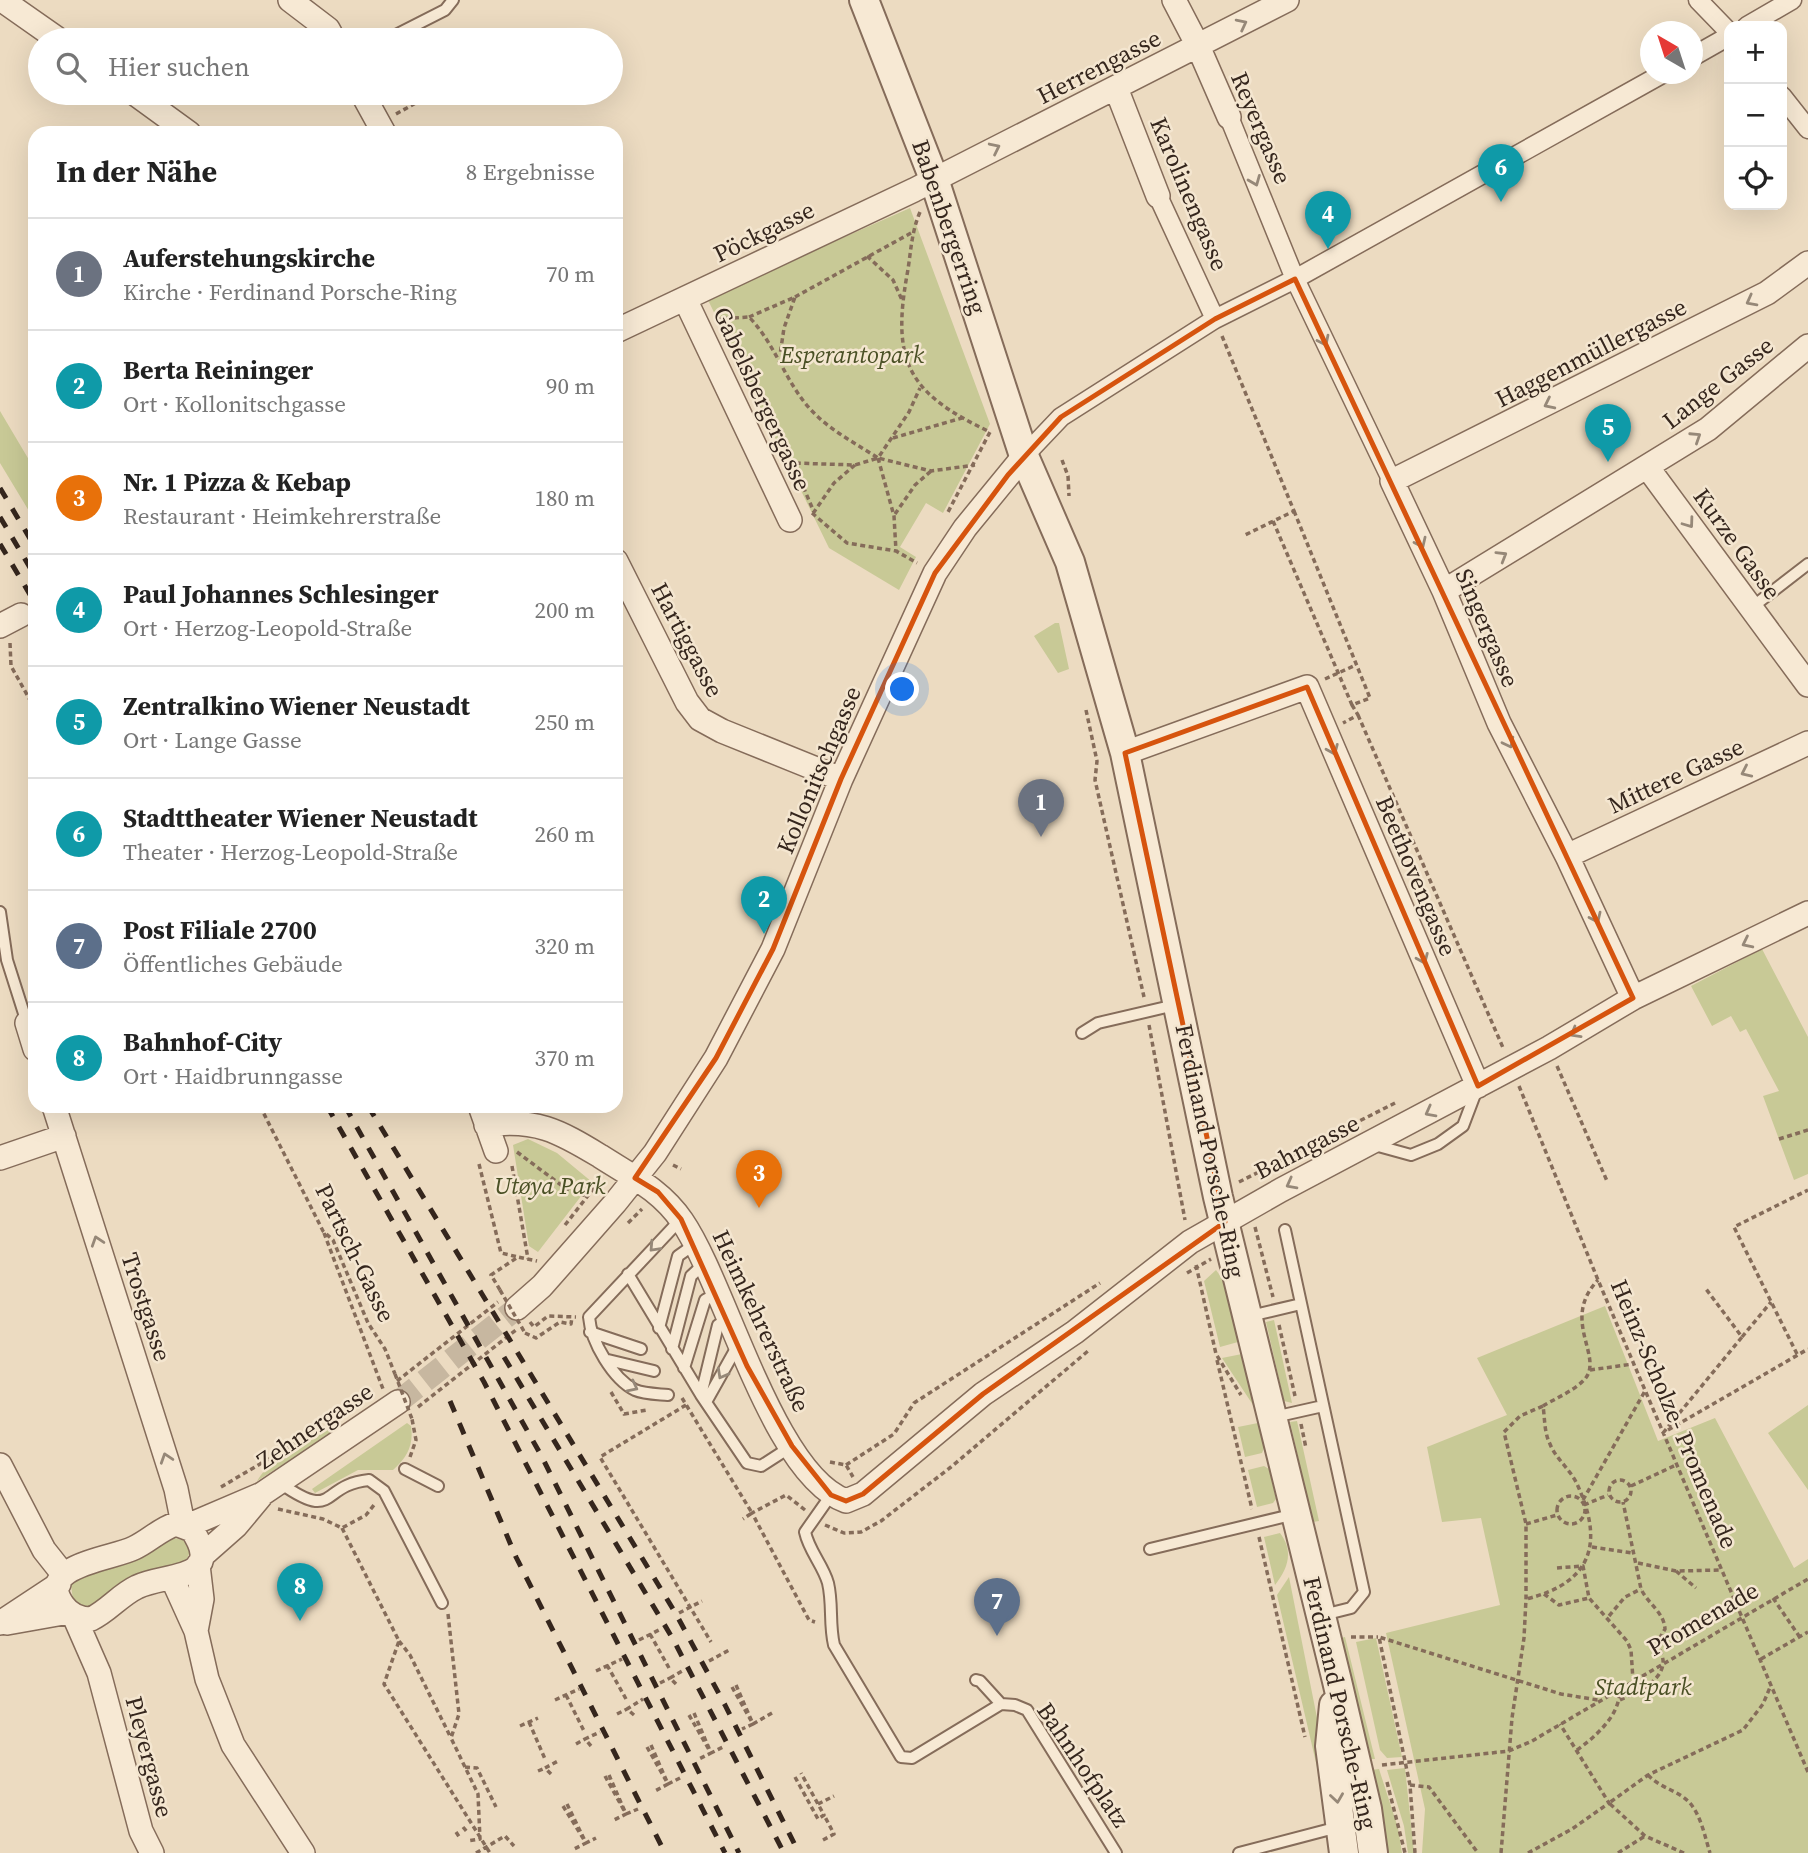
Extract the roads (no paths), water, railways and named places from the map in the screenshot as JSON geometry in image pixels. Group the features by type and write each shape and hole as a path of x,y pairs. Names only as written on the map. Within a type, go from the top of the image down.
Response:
{"street":[{"path":"2,0 42,28"},
{"path":"290,0 327,28"},
{"name":"Babenbergerring","path":"864,0 938,190 1024,456"},
{"name":"Reyergasse","path":"1174,0 1198,46 1229,117 1295,279"},
{"path":"1698,0 1724,29"},
{"path":"1755,21 1792,0"},
{"name":"Herrengasse","path":"938,190 1116,88 1277,2"},
{"path":"1703,50 1724,37"},
{"path":"1024,456 1061,417 1215,319 1295,279 1644,84"},
{"name":"Karolinengasse","path":"1116,88 1158,196 1215,319"},
{"path":"1787,102 1808,129"},
{"path":"150,105 179,126"},
{"path":"369,105 380,126"},
{"name":"Pöckgasse","path":"623,328 938,190"},
{"name":"Haggenmüllergasse","path":"1392,481 1767,293 1808,263"},
{"name":"Singergasse","path":"1295,279 1444,592 1499,723 1567,856 1633,998"},
{"name":"Gabelsbergergasse","path":"685,299 790,520"},
{"name":"Lange Gasse","path":"1444,592 1709,429 1808,346"},
{"name":"Kollonitschgasse","path":"518,1307 542,1286 635,1178 716,1058 760,973 841,779 926,563 965,528 1024,456"},
{"name":"Ferdinand Porsche-Ring","path":"1024,456 1070,562 1125,753 1247,1317 1285,1415 1295,1514 1332,1613 1337,1681 1367,1809 1373,1853"},
{"name":"Kurze Gasse","path":"1648,468 1808,685"},
{"name":"Hartiggasse","path":"623,575 687,702 701,719 722,731 841,779"},
{"name":"Beethovengasse","path":"1125,753 1307,687 1478,1086"},
{"name":"Mittere Gasse","path":"1567,856 1808,743"},
{"name":"Bahngasse","path":"831,1495 846,1501 863,1494 983,1394 1075,1332 1183,1236 1225,1222 1549,1048 1633,998 1808,913"},
{"name":"Trostgasse","path":"56,1113 176,1489 185,1525 198,1539 200,1561"},
{"path":"483,1115 502,1151"},
{"name":"Heimkehrerstraße","path":"483,1115 529,1122 566,1135 658,1192 681,1219 700,1253 738,1345 792,1446 812,1476 831,1495"},
{"path":"0,1158 64,1136"},
{"name":"Zehnergasse","path":"98,1615 130,1591 152,1580 186,1576 271,1494 360,1430 404,1413"},
{"name":"Pleyergasse","path":"0,1465 61,1579 60,1600 72,1614 99,1673 141,1831 152,1853"},
{"name":"Zehnergasse","path":"61,1579 79,1565 113,1558 136,1548 166,1527 185,1525 271,1494"},
{"path":"196,1631 202,1599 200,1561"},
{"path":"172,1578 196,1631 207,1679 233,1745 303,1853"},
{"path":"0,1623 61,1579"},
{"path":"0,1623 72,1614 83,1619 98,1615"},
{"name":"Pleyergasse","path":"98,1615 99,1673"},
{"path":"1337,1681 1330,1746 1343,1842"},
{"path":"130,1853 141,1831"}],"lane":[{"path":"410,28 445,10 453,0"},
{"path":"1751,608 1808,565"},
{"path":"0,912 7,960 27,1023"},
{"path":"1082,1033 1098,1023 1178,1004"},
{"path":"1371,1144 1411,1156 1438,1144 1463,1126 1478,1086"},
{"path":"681,1219 589,1317 590,1332 620,1380 638,1392 688,1398"},
{"path":"1285,1230 1364,1592 1351,1608 1332,1613"},
{"path":"659,1328 678,1256 700,1253 691,1276 671,1352"},
{"path":"628,1275 683,1372 688,1398 747,1463 761,1466 792,1446"},
{"path":"683,1372 705,1300 718,1293"},
{"path":"1247,1317 1301,1304"},
{"path":"688,1398 718,1325 728,1319"},
{"path":"590,1332 641,1349"},
{"path":"688,1398 738,1345"},
{"path":"608,1360 654,1371"},
{"path":"1285,1415 1323,1406"},
{"path":"405,1469 438,1486"},
{"path":"271,1494 310,1503 324,1501 353,1482 369,1480 384,1491 442,1603"},
{"name":"Bahnhofplatz","path":"831,1495 805,1532 809,1550 827,1579 832,1603 830,1628 834,1645 901,1757 912,1758 953,1728 1001,1704 1015,1704 1027,1710 1116,1853"},
{"path":"1150,1549 1295,1514"},
{"path":"976,1681 980,1681 1001,1704"},
{"path":"1239,1853 1327,1830 1343,1842"}],"tunnel":[{"path":"398,1402 517,1308"}],"railway":[{"path":"0,488 28,535"},
{"path":"0,517 28,564"},
{"path":"0,544 28,591"},
{"path":"331,1113 484,1382 725,1853"},
{"path":"349,1113 542,1457 739,1853"},
{"path":"372,1113 676,1614 799,1853"},
{"path":"504,1357 673,1639 784,1853"},
{"path":"450,1401 516,1557 665,1853"}],"place":[{"name":"Stadttheater Wiener Neustadt","path":"1501,202"},
{"name":"Paul Johannes Schlesinger","path":"1328,249"},
{"name":"Zentralkino Wiener Neustadt","path":"1608,462"},
{"name":"Auferstehungskirche","path":"1041,837"},
{"name":"Berta Reininger","path":"764,934"},
{"name":"Nr. 1 Pizza & Kebap","path":"759,1208"},
{"name":"Bahnhof-City","path":"300,1621"},
{"name":"Post Filiale 2700","path":"997,1636"}],"park label":[{"name":"Esperantopark","path":"852,355"},
{"name":"Utøya Park","path":"550,1186"},
{"name":"Stadtpark","path":"1643,1687"}]}
